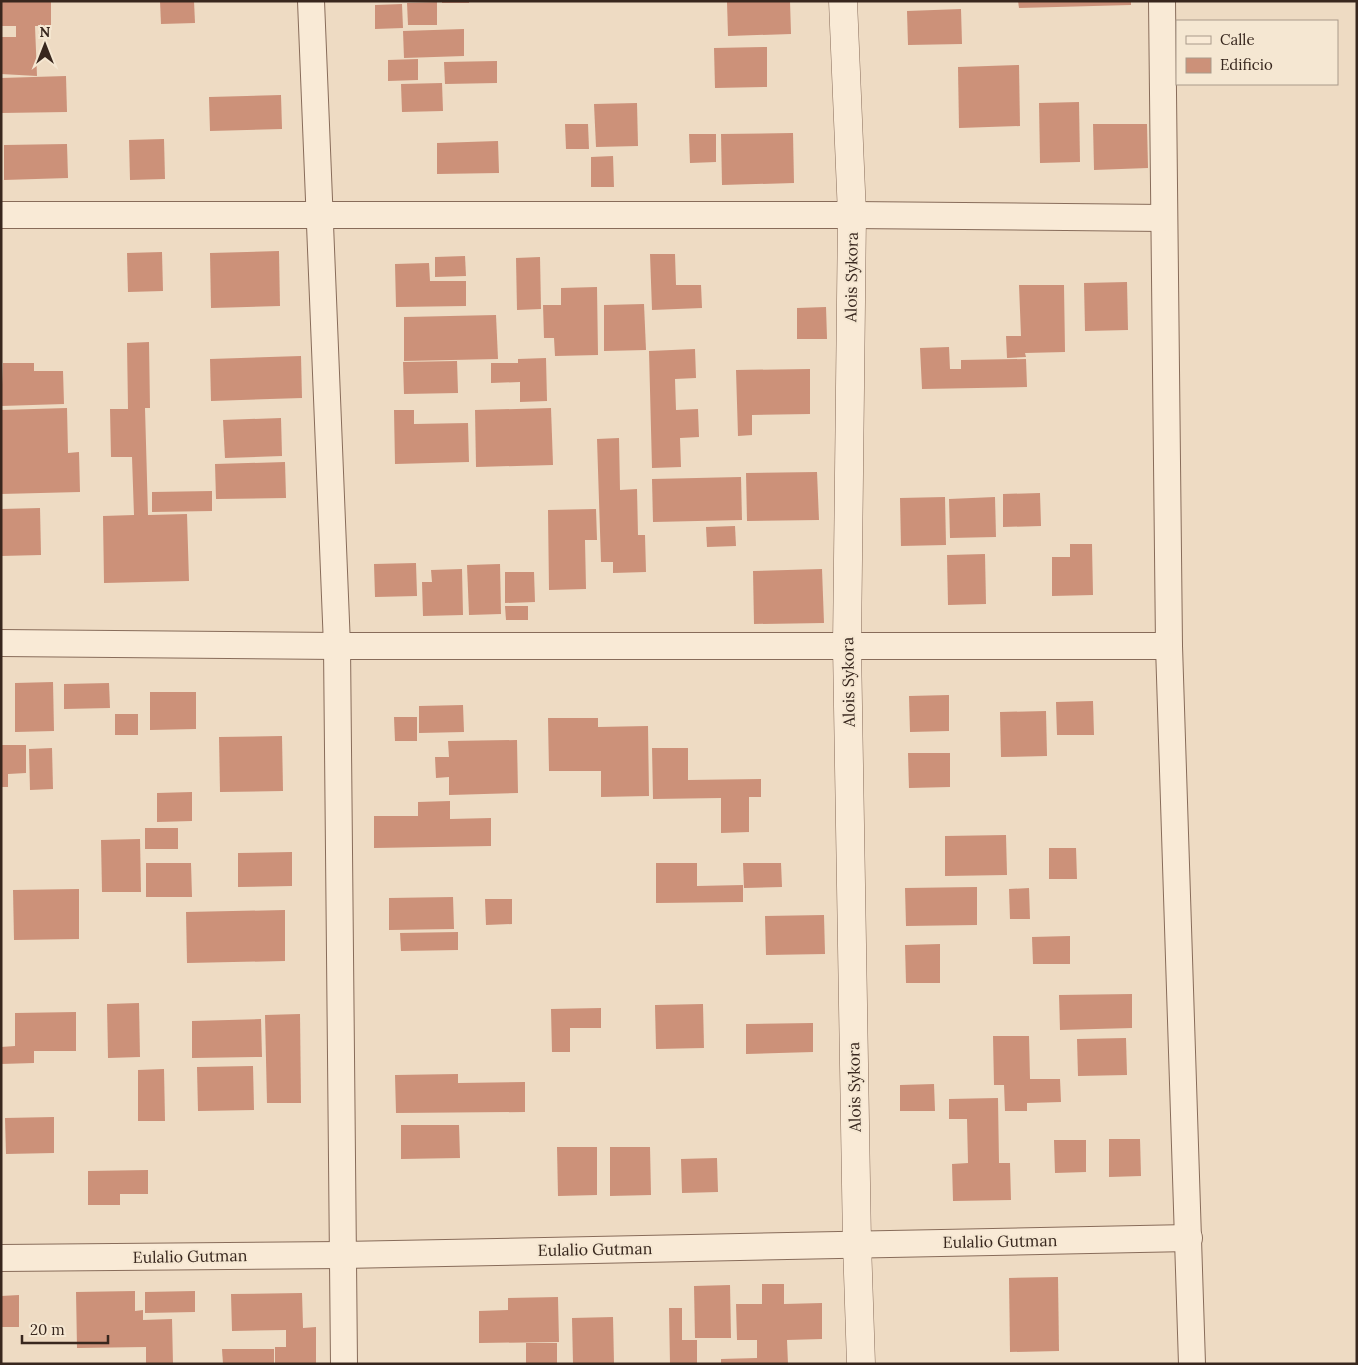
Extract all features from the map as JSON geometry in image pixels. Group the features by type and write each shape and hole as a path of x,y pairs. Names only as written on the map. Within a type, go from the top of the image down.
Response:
{"street":[{"path":"312,1 337,646 344,1364"},
{"name":"Alois Sykora","path":"843,1 852,215 847,646 857,1243 861,1364"},
{"path":"1162,1 1169,646 1192,1364"},
{"path":"1,214 852,215 1164,218"},
{"path":"1,643 337,646 1169,646"},
{"name":"Eulalio Gutman","path":"1,1258 342,1255 857,1243 1189,1238"}],"building":[{"path":"1,1 51,1 51,26 35,26 37,76 1,74 1,37 16,37 16,26 1,26"},
{"path":"160,1 194,1 195,23 161,24"},
{"path":"442,1 469,1 469,3 442,3"},
{"path":"790,1 791,34 728,36 727,2"},
{"path":"1018,1 1131,1 1131,5 1019,8"},
{"path":"437,2 437,25 408,25 407,3"},
{"path":"402,4 403,28 375,29 375,5"},
{"path":"961,9 962,44 908,45 907,11"},
{"path":"464,29 464,56 404,58 403,31"},
{"path":"767,47 767,87 715,88 714,48"},
{"path":"418,59 418,80 388,81 388,60"},
{"path":"497,61 497,83 445,84 444,62"},
{"path":"1019,65 1020,126 959,128 958,67"},
{"path":"66,76 67,112 1,113 1,78"},
{"path":"442,83 443,111 402,112 401,84"},
{"path":"281,95 282,129 210,131 209,97"},
{"path":"1079,102 1080,162 1040,163 1039,103"},
{"path":"637,103 638,146 596,147 594,104"},
{"path":"565,124 588,124 589,149 566,149"},
{"path":"1093,124 1147,124 1148,168 1094,170"},
{"path":"793,133 794,183 722,185 721,134"},
{"path":"689,134 716,134 716,162 690,163"},
{"path":"164,139 165,179 130,180 129,140"},
{"path":"498,141 499,173 437,174 437,143"},
{"path":"67,144 68,178 4,180 4,145"},
{"path":"613,156 614,187 591,187 591,157"},
{"path":"279,251 280,306 211,308 210,253"},
{"path":"162,252 163,291 128,292 127,253"},
{"path":"650,254 675,254 676,285 701,285 702,308 652,310"},
{"path":"465,256 466,276 435,277 435,257"},
{"path":"540,257 541,309 517,310 516,258"},
{"path":"429,263 430,281 466,281 466,306 396,307 395,264"},
{"path":"1127,282 1128,330 1085,331 1084,283"},
{"path":"1019,285 1064,285 1065,352 1025,353 1026,357 1007,358 1006,336 1021,336"},
{"path":"597,287 598,355 555,356 554,338 544,338 543,305 561,305 561,288"},
{"path":"644,304 646,350 604,351 604,305"},
{"path":"826,307 827,339 797,339 797,308"},
{"path":"496,315 498,359 404,361 404,317"},
{"path":"149,342 150,408 145,408 148,515 187,514 189,581 104,583 103,516 134,515 132,457 111,457 110,409 128,409 127,343"},
{"path":"949,347 950,369 961,369 961,360 1026,359 1027,387 922,389 920,348"},
{"path":"695,349 696,378 675,379 676,410 698,409 699,437 680,438 681,467 652,468 649,351"},
{"path":"301,356 302,398 211,401 210,359"},
{"path":"546,358 547,401 520,402 520,382 491,383 491,363 518,363 518,359"},
{"path":"457,361 458,393 404,394 403,362"},
{"path":"3,363 34,363 34,371 63,371 64,404 1,406"},
{"path":"810,369 810,414 752,415 752,435 738,436 736,370"},
{"path":"67,408 68,453 79,452 80,492 1,494 1,410"},
{"path":"551,408 553,465 476,467 475,410"},
{"path":"394,410 414,410 414,424 468,423 469,462 395,464"},
{"path":"281,418 282,456 225,458 223,420"},
{"path":"619,438 620,490 637,489 638,535 645,535 646,572 613,573 613,562 601,562 597,439"},
{"path":"285,462 286,498 216,499 215,464"},
{"path":"817,472 819,520 747,521 746,473"},
{"path":"741,477 742,520 653,522 652,479"},
{"path":"212,491 212,511 152,512 152,492"},
{"path":"1040,493 1041,526 1003,527 1003,494"},
{"path":"945,497 946,545 901,546 900,498"},
{"path":"995,497 996,537 950,538 949,499"},
{"path":"40,508 41,555 1,556 1,509"},
{"path":"596,509 597,540 585,540 586,589 549,590 548,510"},
{"path":"735,526 736,546 707,547 706,527"},
{"path":"1070,544 1092,544 1093,595 1052,596 1052,557 1070,557"},
{"path":"985,554 986,604 948,605 947,555"},
{"path":"416,563 417,596 375,597 374,564"},
{"path":"500,564 501,614 469,615 467,565"},
{"path":"462,569 463,615 423,616 422,582 432,582 431,570"},
{"path":"822,569 824,623 754,624 753,571"},
{"path":"505,572 534,572 535,602 505,603"},
{"path":"505,606 528,606 528,620 506,620"},
{"path":"53,682 54,731 15,732 15,683"},
{"path":"109,683 110,708 64,709 64,684"},
{"path":"150,692 196,692 196,729 150,730"},
{"path":"949,695 949,731 910,732 909,696"},
{"path":"1093,701 1094,735 1057,735 1056,702"},
{"path":"463,705 464,732 419,733 419,706"},
{"path":"1046,711 1047,756 1001,757 1000,712"},
{"path":"115,714 138,714 138,735 115,735"},
{"path":"394,717 417,717 417,741 395,741"},
{"path":"548,718 598,718 598,727 648,726 649,796 601,797 601,771 549,771"},
{"path":"282,736 283,791 220,792 219,737"},
{"path":"517,740 518,793 449,795 449,777 436,778 435,757 449,757 448,741"},
{"path":"1,745 26,745 26,773 8,774 8,787 1,787"},
{"path":"52,748 53,789 30,790 29,749"},
{"path":"652,748 688,748 688,780 761,779 761,797 749,797 749,832 721,833 721,798 653,799"},
{"path":"908,753 950,753 950,787 909,788"},
{"path":"192,792 192,821 157,822 157,793"},
{"path":"450,801 450,819 491,818 491,846 374,848 374,816 418,816 418,802"},
{"path":"145,828 178,828 178,849 145,849"},
{"path":"1006,835 1007,875 945,876 945,836"},
{"path":"140,839 141,892 102,892 101,840"},
{"path":"1049,848 1076,848 1077,879 1049,879"},
{"path":"292,852 292,886 238,887 238,853"},
{"path":"146,863 191,863 192,897 146,897"},
{"path":"656,863 697,863 697,886 743,885 743,902 656,903"},
{"path":"743,863 781,863 782,887 744,888"},
{"path":"977,887 977,925 906,926 905,888"},
{"path":"1029,888 1030,919 1010,919 1009,889"},
{"path":"79,889 79,939 14,940 13,890"},
{"path":"453,897 454,929 389,930 389,898"},
{"path":"485,899 512,899 512,924 486,925"},
{"path":"285,910 285,961 187,963 186,912"},
{"path":"824,915 825,954 766,955 765,916"},
{"path":"458,932 458,950 401,951 400,933"},
{"path":"1070,936 1070,964 1033,964 1032,937"},
{"path":"940,944 940,983 906,983 905,945"},
{"path":"1132,994 1132,1028 1060,1030 1059,995"},
{"path":"139,1003 140,1057 108,1058 107,1004"},
{"path":"703,1004 704,1048 656,1049 655,1005"},
{"path":"601,1008 601,1028 570,1028 570,1052 552,1052 551,1009"},
{"path":"76,1012 76,1051 34,1051 34,1063 1,1064 1,1047 15,1046 15,1013"},
{"path":"300,1014 301,1103 267,1103 265,1015"},
{"path":"261,1019 262,1057 192,1058 192,1021"},
{"path":"813,1023 813,1052 746,1054 746,1024"},
{"path":"993,1036 1029,1036 1030,1079 1060,1079 1061,1102 1027,1103 1027,1111 1005,1111 1004,1085 994,1085"},
{"path":"1126,1038 1127,1075 1078,1076 1077,1039"},
{"path":"253,1066 254,1110 198,1111 197,1067"},
{"path":"164,1069 165,1121 138,1121 138,1070"},
{"path":"458,1074 458,1083 525,1082 525,1112 396,1113 395,1075"},
{"path":"934,1084 935,1111 900,1111 900,1085"},
{"path":"998,1098 999,1163 1010,1163 1011,1200 953,1201 952,1164 968,1163 967,1119 949,1119 949,1099"},
{"path":"54,1117 54,1153 6,1154 5,1118"},
{"path":"401,1125 459,1125 460,1158 401,1159"},
{"path":"1109,1139 1140,1139 1141,1176 1109,1177"},
{"path":"1054,1140 1086,1140 1086,1172 1055,1173"},
{"path":"557,1147 597,1147 597,1195 558,1196"},
{"path":"610,1147 650,1147 651,1195 610,1196"},
{"path":"717,1158 718,1192 682,1193 681,1159"},
{"path":"148,1170 148,1194 120,1194 120,1205 88,1205 88,1171"},
{"path":"1058,1277 1059,1351 1010,1352 1009,1278"},
{"path":"762,1284 784,1284 784,1304 822,1303 822,1339 787,1340 788,1364 721,1364 721,1359 757,1358 757,1340 737,1340 736,1304 762,1304"},
{"path":"730,1285 731,1338 695,1338 694,1286"},
{"path":"135,1291 135,1311 143,1310 143,1320 172,1319 173,1364 146,1364 146,1347 77,1348 76,1292"},
{"path":"195,1291 195,1312 145,1313 145,1292"},
{"path":"302,1293 303,1328 316,1327 316,1364 275,1364 275,1347 286,1347 286,1330 232,1331 231,1294"},
{"path":"19,1295 19,1327 1,1327 1,1296"},
{"path":"558,1297 559,1342 479,1343 479,1311 508,1310 508,1298"},
{"path":"669,1308 682,1308 682,1340 697,1340 697,1364 670,1364"},
{"path":"613,1317 614,1363 573,1363 572,1318"},
{"path":"526,1343 557,1343 557,1364 526,1364"},
{"path":"222,1349 274,1349 274,1364 223,1364"}]}
